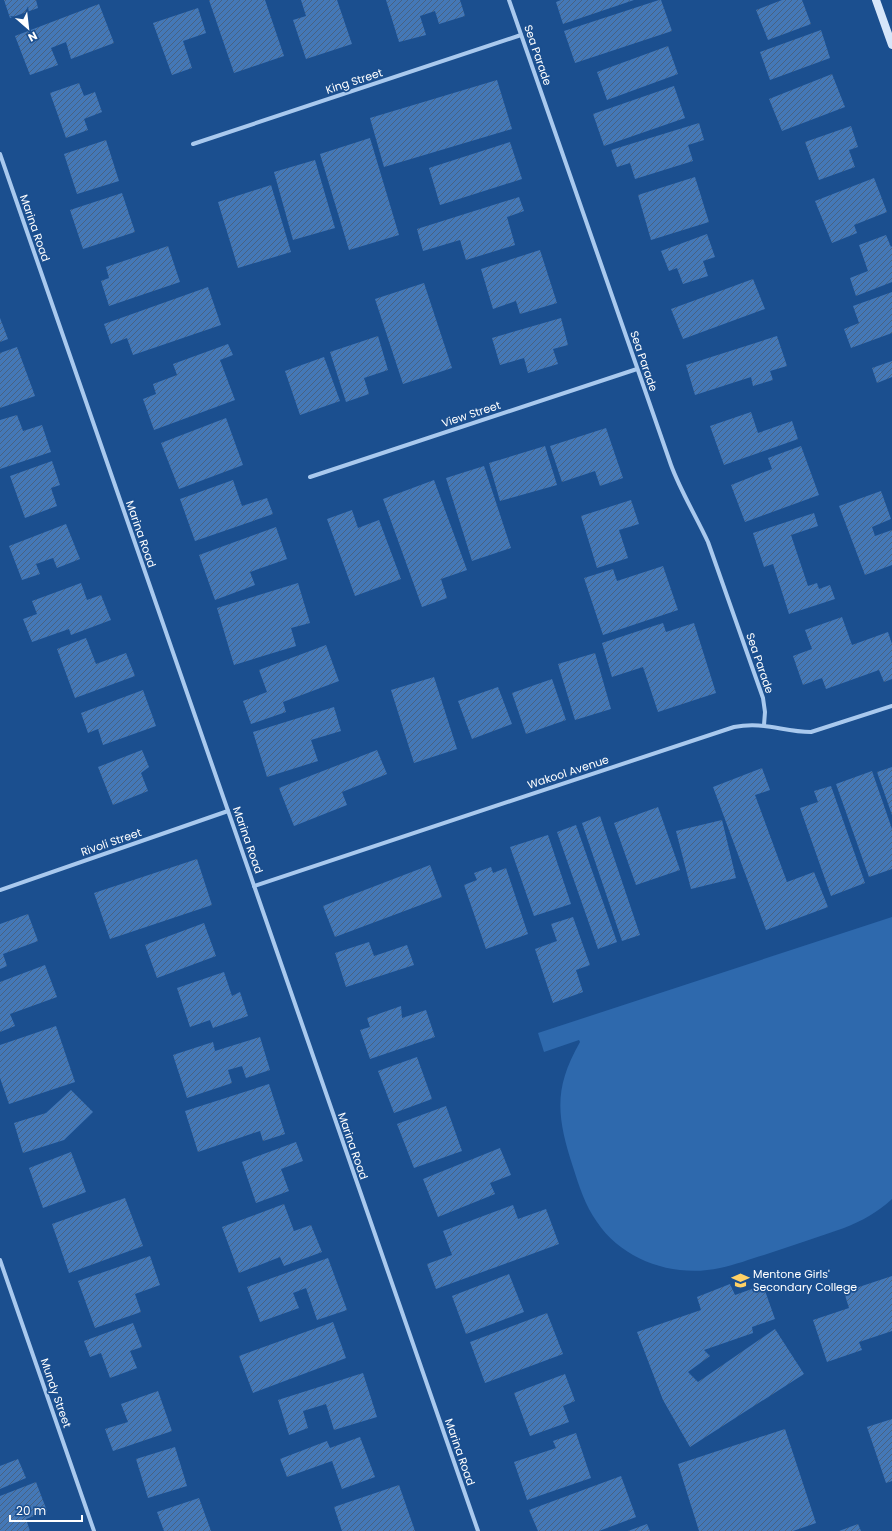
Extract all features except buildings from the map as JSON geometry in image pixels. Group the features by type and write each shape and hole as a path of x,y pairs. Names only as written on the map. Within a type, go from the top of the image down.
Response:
{"main road":[{"path":"876,0 892,45"}],"street":[{"name":"Sea Parade","path":"509,0 679,486 708,542 763,698 765,712 764,725"},
{"name":"King Street","path":"193,144 521,35"},
{"name":"Marina Road","path":"0,154 478,1531"},
{"name":"View Street","path":"310,477 638,369"},
{"name":"Wakool Avenue","path":"254,886 720,731 748,724 811,732 892,706"},
{"name":"Rivoli Street","path":"0,890 228,811"},
{"name":"Mundy Street","path":"0,1260 94,1531"}],"shaded area":[{"path":"892,917 892,1199 870,1216 844,1228 737,1264 720,1268 685,1271 668,1268 635,1256 608,1236 589,1209 583,1195 568,1149 561,1118 560,1103 565,1074 580,1042 579,1040 544,1052 538,1033"}],"place":[{"name":"Mentone Girls' Secondary College","path":"740,1280"}]}
